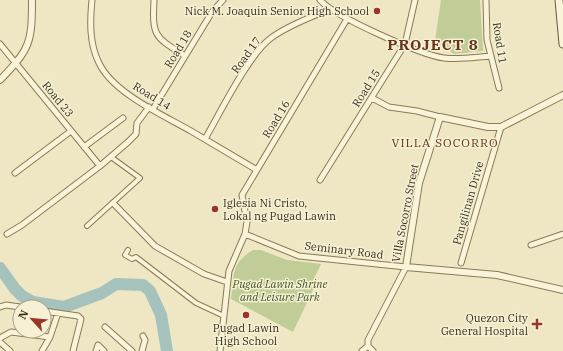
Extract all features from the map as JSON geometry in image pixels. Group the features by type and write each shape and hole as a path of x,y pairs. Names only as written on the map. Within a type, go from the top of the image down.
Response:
{"main road":[{"path":"559,0 563,44"}],"street":[{"path":"0,80 24,52 30,37 32,0"},
{"name":"Road 14","path":"92,0 90,25 93,45 99,63 114,83 151,108 257,170"},
{"path":"154,0 154,31 161,41 185,56"},
{"name":"Road 18","path":"7,234 22,225 100,166 134,137 137,123 151,108 212,12 223,0"},
{"path":"320,0 329,9 347,19 405,44 443,58 491,56"},
{"name":"Road 15","path":"320,180 405,44 415,0"},
{"name":"Road 11","path":"486,0 487,33 499,88"},
{"name":"Road 17","path":"205,140 246,69 263,46 279,33 329,9"},
{"name":"Road 16","path":"245,234 247,214 242,197 347,19"},
{"name":"Road 23","path":"0,44 100,166"},
{"path":"372,98 389,108 417,111 488,127 500,127 563,95"},
{"name":"Villa Socorro Street","path":"368,346 368,340 406,267 419,183 440,117"},
{"path":"84,147 123,118"},
{"name":"Pangilinan Drive","path":"460,263 500,127"},
{"path":"15,173 71,131"},
{"path":"87,226 140,178 111,157"},
{"path":"113,203 155,246 204,274 227,282"},
{"path":"220,351 227,282 233,260 245,234"},
{"name":"Seminary Road","path":"245,234 299,256 325,257 406,267 497,275 563,290"},
{"path":"531,245 563,234"},
{"path":"128,250 125,255 132,259 136,257 196,303 224,316"},
{"path":"0,307 6,305 12,306"},
{"path":"52,312 78,316 81,319 72,351"},
{"path":"52,331 58,313"},
{"path":"105,327 132,351"},
{"path":"0,338 12,332"},
{"path":"142,351 145,340 143,336"},
{"path":"42,351 49,339"},
{"path":"0,342 10,351"},
{"path":"96,351 98,345 104,351"},
{"path":"362,351 368,346 373,351"}],"green space":[{"path":"441,0 480,0 483,51 454,54 435,40"},
{"name":"Pugad Lawin Shrine and Leisure Park","path":"253,250 261,250 287,260 321,264 311,285 314,288 293,332 231,299 233,276 237,265"}],"waterway":[{"path":"0,268 22,296 33,302 64,307 102,293 116,284 143,285 150,291 161,315 167,351"}],"place":[{"name":"Nick M. Joaquin Senior High School","path":"377,11"},
{"name":"Iglesia Ni Cristo, Lokal ng Pugad Lawin","path":"215,209"},
{"name":"Pugad Lawin High School","path":"246,315"},
{"name":"Quezon City General Hospital","path":"537,324"}],"district":[{"name":"PROJECT 8","path":"433,44"},
{"name":"VILLA SOCORRO","path":"445,142"}]}
